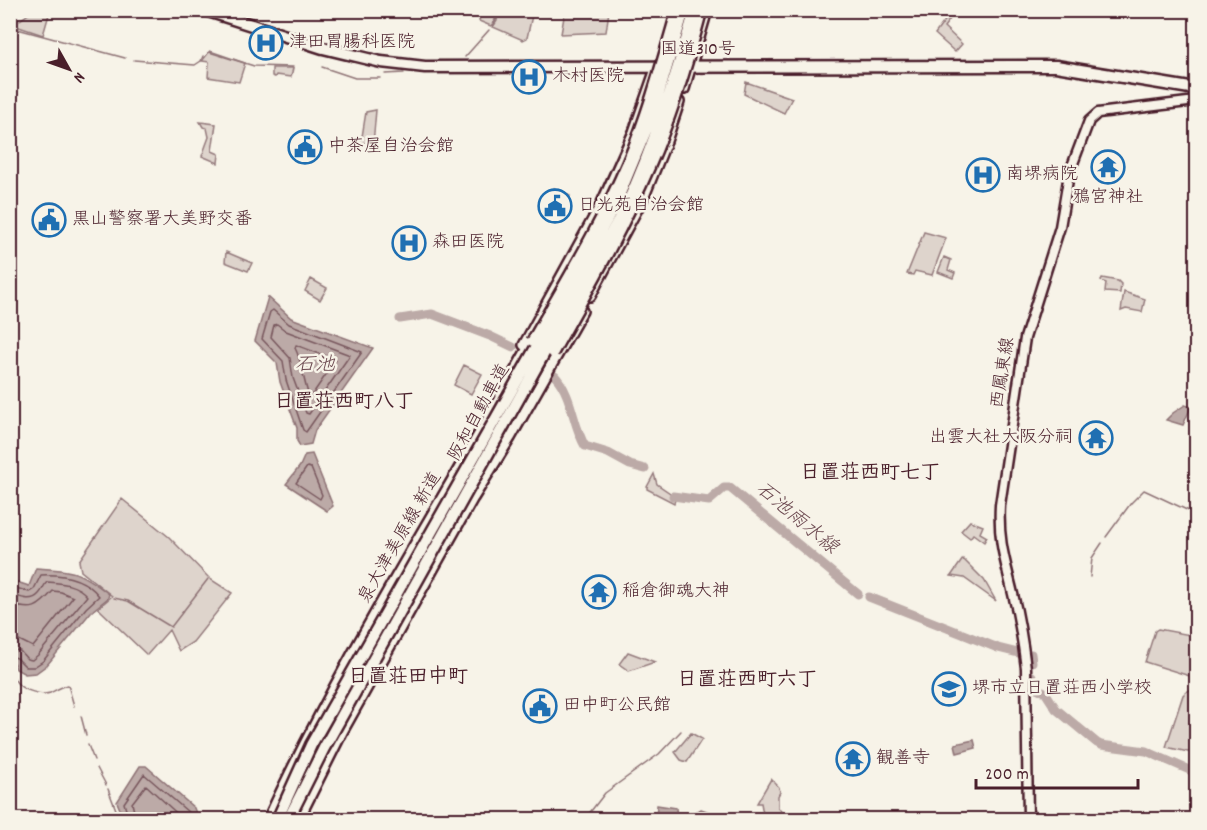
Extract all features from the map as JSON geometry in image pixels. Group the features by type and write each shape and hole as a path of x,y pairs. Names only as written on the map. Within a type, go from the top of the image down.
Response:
{"highway":[{"name":"国道310号","path":"205,10 323,48 386,63 425,67 1056,66 1197,89"},
{"name":"阪和自動車道","path":"277,819 311,745 616,203 652,116 684,10"},
{"name":"阪和自動車道","path":"288,819 324,748 615,226 638,179 658,128 695,10"}],"main road":[{"path":"447,490 481,422 602,203 634,132 657,66 673,10"},
{"name":"泉大津美原線 新道","path":"268,819 313,727 588,241 627,164 644,121 677,10"},
{"path":"298,819 343,730 627,217 651,164 686,66 702,10"},
{"path":"473,498 514,431 644,196 692,66 707,10"},
{"name":"西鳳東線","path":"1028,819 1026,668 1023,644 1000,545 999,527 1001,494 1025,339 1060,227 1069,174 1089,121 1098,113 1197,101"}],"shaded area":[{"path":"34,10 50,11 43,35 13,25"},
{"path":"481,11 496,11 495,20 491,26 479,21"},
{"path":"498,11 533,11 527,38 523,40 493,27 497,21"},
{"path":"565,11 609,11 606,32 561,34"},
{"path":"952,11 956,11 944,27 962,44 955,52 935,34"},
{"path":"210,51 245,63 239,82 208,77 209,62 202,61"},
{"path":"272,68 293,68 291,77 272,76"},
{"path":"746,82 792,98 784,113 744,94"},
{"path":"376,110 373,144 361,143 366,112"},
{"path":"200,122 216,124 212,151 219,154 218,163 202,156 209,137 207,128 203,127"},
{"path":"554,188 570,196 564,208 548,199"},
{"path":"924,232 946,238 932,275 915,271 913,275 907,274"},
{"path":"226,252 252,263 248,271 225,262"},
{"path":"944,257 951,260 948,270 955,273 953,278 938,272"},
{"path":"1102,278 1118,281 1121,284 1120,293 1105,292 1106,283 1101,281"},
{"path":"311,279 327,288 320,300 305,291"},
{"path":"1124,292 1145,299 1142,312 1126,309 1121,311"},
{"path":"464,365 482,374 471,394 454,385"},
{"path":"654,474 657,484 673,495 674,503 647,489"},
{"path":"122,499 169,537 210,579 232,593 193,642 179,651 169,630 147,655 98,608 112,596 81,571 79,561"},
{"path":"970,521 983,526 980,533 987,537 984,542 973,534 970,538 961,531"},
{"path":"963,559 984,580 996,601 964,578 951,576"},
{"path":"1158,629 1196,636 1196,678 1145,662 1155,631"},
{"path":"628,652 655,662 629,671 619,664"},
{"path":"1196,687 1196,752 1166,747 1183,695"},
{"path":"691,733 702,739 687,762 681,760 675,752"},
{"path":"771,779 779,787 778,808 782,815 763,814 761,803 757,803"}],"water":[{"name":"石池","path":"268,297 291,318 373,348 315,430 311,444 300,446 297,441 297,428 280,382 277,363 255,341"},
{"path":"1185,405 1191,407 1183,425 1166,420 1173,413"},
{"path":"312,454 333,506 327,511 286,484 300,466 305,455"},
{"path":"36,568 76,573 109,594 108,598 91,612 47,665 36,673 25,674 16,669 11,657 11,580 29,586"},
{"path":"974,740 976,748 957,753 955,744"},
{"path":"140,766 146,766 194,808 198,819 124,819 117,802"},
{"path":"657,805 676,808 677,819 656,819"},
{"path":"701,809 715,814 780,816 781,819 691,819 692,813"}],"waterway":[{"path":"493,26 497,10"},
{"path":"10,27 125,58"},
{"path":"465,57 489,30"},
{"path":"209,52 254,66 293,67"},
{"path":"134,60 195,65 201,61 203,56"},
{"path":"322,67 355,78 380,78"},
{"path":"385,74 404,73"},
{"name":"石池雨水線","path":"400,319 432,314 513,347"},
{"name":"石池雨水線","path":"555,376 569,401 577,429 585,446 645,469"},
{"name":"石池雨水線","path":"673,496 709,501 724,488 730,488 858,594"},
{"path":"1106,537 1131,503 1144,490 1189,511"},
{"path":"1090,577 1092,558 1102,543"},
{"path":"114,598 128,601 171,627 208,579"},
{"name":"石池雨水線","path":"869,597 998,648 1018,653"},
{"name":"石池雨水線","path":"1028,654 1031,654 1032,662"},
{"path":"10,672 20,686 38,693 47,694 68,685 74,706"},
{"name":"石池雨水線","path":"1032,676 1032,686 1045,692 1056,709 1097,743 1146,751 1196,773"},
{"path":"81,716 86,735"},
{"path":"584,820 605,793 659,754 681,731"},
{"path":"88,745 94,760"},
{"path":"97,768 106,785"},
{"path":"108,789 120,820"}],"place":[{"name":"津田胃腸科医院","path":"266,43"},
{"name":"木村医院","path":"529,77"},
{"name":"中茶屋自治会館","path":"305,147"},
{"name":"鴉宮神社","path":"1108,167"},
{"name":"南堺病院","path":"983,175"},
{"name":"日光苑自治会館","path":"555,206"},
{"name":"黒山警察署大美野交番","path":"49,220"},
{"name":"森田医院","path":"409,243"},
{"name":"出雲大社大阪分祠","path":"1096,438"},
{"name":"稲倉御魂大神","path":"599,592"},
{"name":"堺市立日置荘西小学校","path":"949,689"},
{"name":"田中町公民館","path":"540,706"},
{"name":"観善寺","path":"853,759"}],"district":[{"name":"日置荘西町八丁","path":"344,403"},
{"name":"日置荘西町七丁","path":"870,474"},
{"name":"日置荘田中町","path":"408,678"},
{"name":"日置荘西町六丁","path":"747,681"}]}
